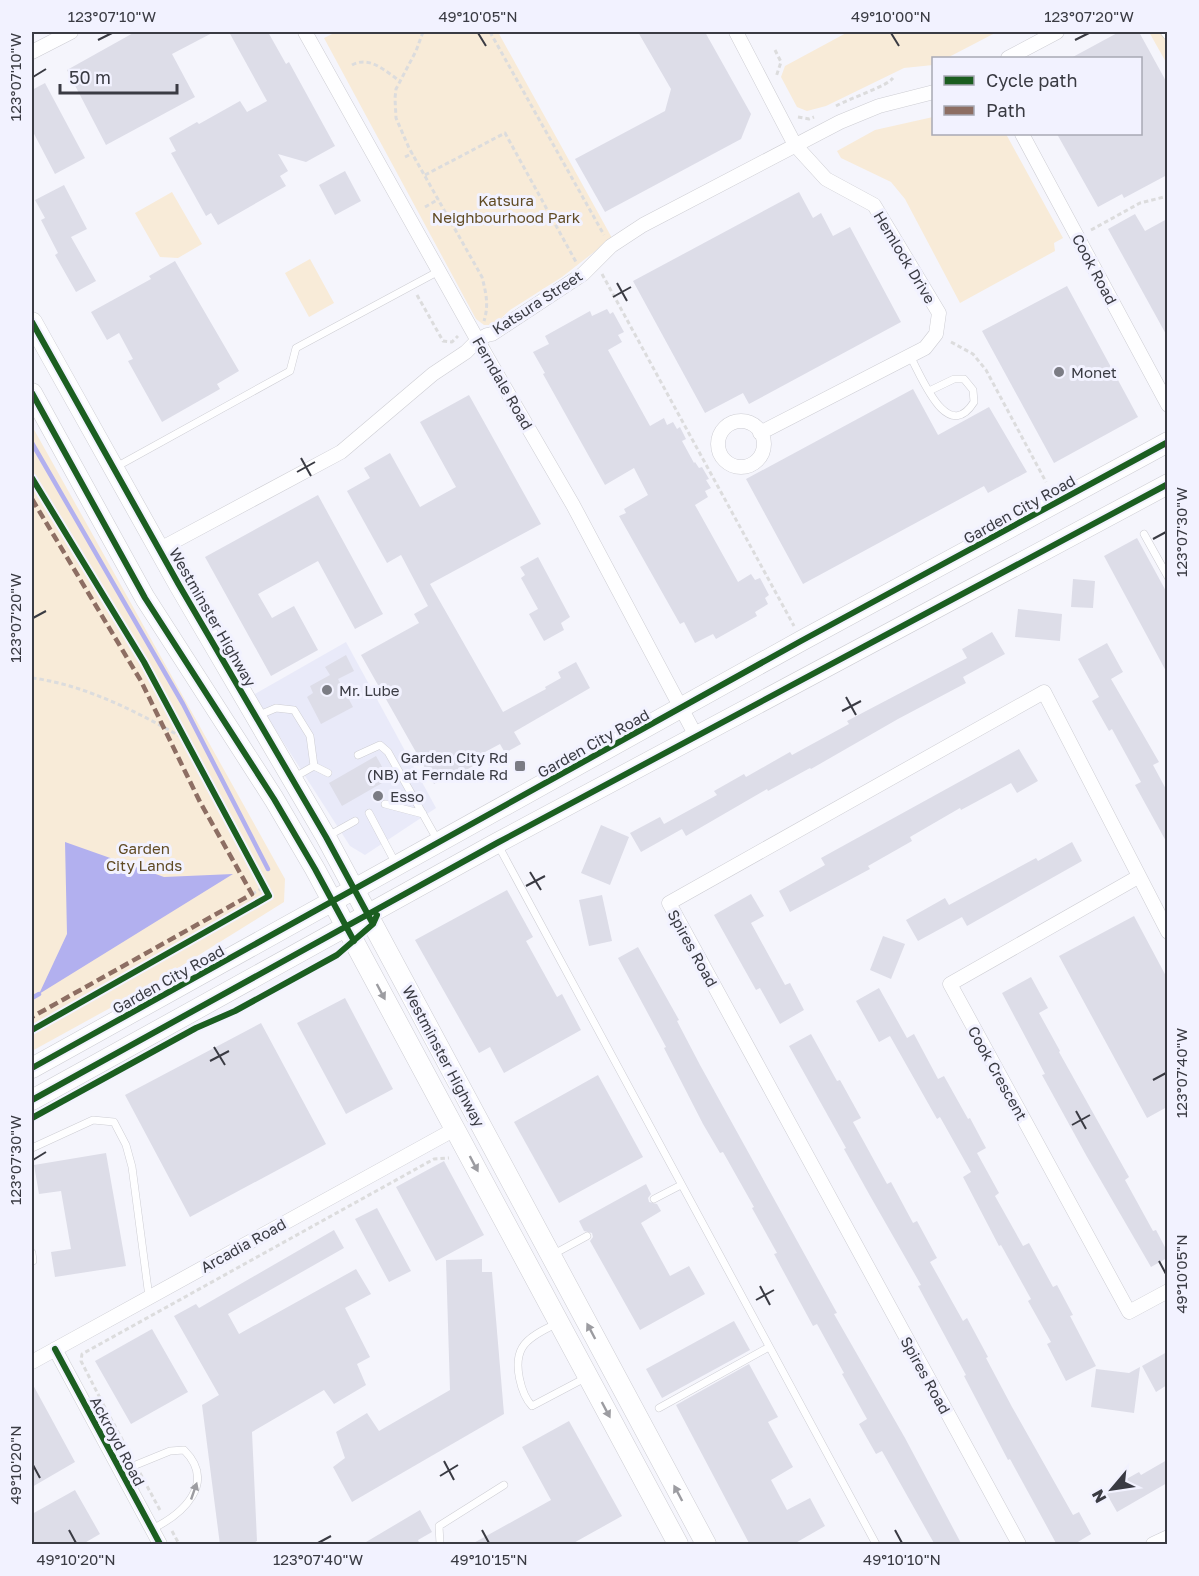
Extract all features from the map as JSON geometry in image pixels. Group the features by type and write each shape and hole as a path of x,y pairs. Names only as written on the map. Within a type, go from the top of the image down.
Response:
{"main road":[{"name":"Westminster Highway","path":"32,322 355,889 706,1545"},
{"name":"Westminster Highway","path":"32,393 146,598 274,799 333,902 678,1545"},
{"name":"Garden City Road","path":"32,1068 801,641 1167,442"},
{"path":"32,1100 497,843 1167,484"}],"street":[{"path":"32,52 71,32"},
{"name":"Ferndale Road","path":"305,32 573,505 696,736"},
{"name":"Hemlock Drive","path":"736,32 795,145 826,179 874,205 939,313 936,334 925,348 760,433"},
{"path":"1010,57 1057,32"},
{"name":"Katsura Street","path":"160,549 341,452 433,374 466,352 478,340 492,334 583,274 611,246 643,225 840,122 879,106 932,92"},
{"name":"Cook Road","path":"1023,135 1167,405"},
{"name":"Spires Road","path":"1019,1545 669,903 1044,692 1167,933"},
{"name":"Cook Crescent","path":"1137,877 950,984 1129,1312 1167,1291"},
{"name":"Arcadia Road","path":"32,1362 454,1129"},
{"name":"Ackroyd Road","path":"55,1349 160,1545"},
{"path":"1153,1545 1167,1537"}],"lane":[{"path":"1164,32 1167,37"},
{"path":"114,468 290,371 297,348 439,271"},
{"path":"910,356 938,406 951,416 965,412 974,402 973,390 964,379 954,379 930,391"},
{"path":"1144,534 1167,577"},
{"path":"256,716 276,708 294,710 310,736 314,766"},
{"path":"358,755 380,745 388,752 439,843"},
{"path":"314,766 328,773"},
{"path":"292,778 314,766"},
{"path":"385,804 423,814"},
{"path":"369,813 397,866"},
{"path":"326,837 355,821"},
{"path":"497,843 876,1545"},
{"path":"32,1148 93,1120 114,1122 126,1145 132,1167 149,1297"},
{"path":"654,1199 681,1185"},
{"path":"550,1256 587,1236"},
{"path":"559,1323 532,1338 522,1347 519,1359 520,1383 528,1401 532,1406 587,1376"},
{"path":"659,1408 769,1347"},
{"path":"121,1471 170,1451 184,1450 192,1458 198,1477 193,1497 185,1508 167,1522 152,1529"},
{"path":"440,1545 439,1526 504,1485"}],"path":[{"path":"423,32 394,98 396,118 482,277 487,298 484,321"},
{"path":"489,32 611,246"},
{"path":"775,50 781,62 775,76 780,87"},
{"path":"352,65 364,61 374,64 400,81"},
{"path":"829,111 868,90 888,84 892,78"},
{"path":"794,112 798,118 809,119 821,115"},
{"path":"425,175 505,133 583,274"},
{"path":"405,157 413,153"},
{"path":"1091,230 1140,203 1167,196"},
{"path":"425,207 439,199"},
{"path":"596,261 801,641"},
{"path":"412,285 443,341 452,342 458,336"},
{"path":"951,342 973,354 986,370 1046,482"},
{"path":"32,678 61,683 135,711 184,739"},
{"path":"176,722 190,748"},
{"path":"259,877 269,896"},
{"path":"252,894 264,887"},
{"path":"179,1545 81,1361 82,1353 434,1159 449,1157 458,1164"}],"shaded area":[{"path":"346,642 436,808 365,855 350,846 253,695"}],"green space":[{"name":"Katsura Neighbourhood Park","path":"336,32 498,32 612,238 562,277 510,310 494,325 484,325 476,319 324,38"},
{"path":"848,32 997,32 949,57 932,57 932,65 904,68 826,106 807,111 797,107 781,77 785,66"},
{"path":"1149,32 1167,32 1167,64"},
{"path":"932,117 932,135 1007,135 1063,238 1054,243 1055,251 960,303 905,199 891,182 841,158 837,151 875,130"},
{"path":"172,192 202,244 178,258 160,257 135,213"},
{"path":"310,259 334,303 309,317 285,273"},
{"name":"Garden City Lands","path":"32,426 285,879 284,902 141,991 32,1051"}],"water":[{"path":"65,842 164,877 233,874 39,994 67,934"}],"building":[{"path":"135,32 214,32 172,54 195,97 106,145 67,70"},
{"path":"229,32 268,32 286,64 289,62 335,146 306,162 278,154 288,171 280,176 286,186 218,225 211,213 206,216 171,153 176,151 169,138 240,101 247,112 267,101"},
{"path":"638,32 705,32 751,114 741,139 605,212 575,159 665,111 671,89"},
{"path":"1119,32 1139,32 1167,83 1167,175 1124,198 1122,194 1098,207 1058,135 1142,135 1142,57 1073,57"},
{"path":"45,83 85,158 55,174 32,130 32,90"},
{"path":"345,171 361,201 335,215 319,185"},
{"path":"64,185 87,229 71,237 96,281 76,292 55,255 58,253 41,220 45,218 35,200"},
{"path":"799,192 813,218 821,213 833,236 850,227 901,322 749,404 743,393 705,413 633,281"},
{"path":"1135,214 1145,231 1167,219 1167,336 1108,229"},
{"path":"175,261 239,371 217,384 220,389 162,422 128,361 133,359 119,333 107,340 91,312 151,279 149,276"},
{"name":"Monet","path":"1067,286 1138,417 1054,463 982,331"},
{"path":"607,309 610,314 613,312 624,332 618,335 622,342 608,350 650,426 664,418 667,425 673,422 677,429 680,427 686,439 682,441 694,463 699,468 702,467 709,479 706,480 711,488 705,491 708,497 695,505 738,582 751,574 755,580 760,578 769,595 765,598 768,604 755,612 757,616 716,639 713,634 695,643 684,622 680,624 619,516 626,513 624,509 648,495 634,468 605,485 533,352 549,344 545,336 590,311 592,316"},
{"path":"913,389 938,435 989,407 1027,472 988,493 984,486 803,584 746,479"},
{"path":"469,395 541,524 430,584 503,712 546,689 545,687 561,678 558,672 576,662 590,688 514,732 521,744 505,753 500,744 472,759 475,765 452,778 450,774 434,784 361,655 419,623 414,614 428,606 401,555 387,563 347,491 370,478 364,468 390,453 420,507 456,487 420,422"},
{"path":"318,495 383,614 355,629 318,561 258,594 272,618 294,606 318,650 271,676 205,557"},
{"path":"1137,538 1167,593 1167,673 1104,556"},
{"path":"538,557 570,617 561,623 564,630 544,641 529,614 538,609 521,578 525,575 520,567"},
{"path":"1073,579 1095,581 1093,608 1071,607"},
{"path":"1018,609 1062,614 1060,641 1015,637"},
{"path":"992,632 1005,654 963,677 966,683 811,769 768,791 767,789 686,836 682,829 641,852 630,833 660,817 664,824 717,795 714,791 744,774 746,777 790,752 792,755 849,724 847,721 967,658 962,649"},
{"path":"1107,643 1123,672 1111,679 1159,762 1153,765 1167,791 1167,843 1135,785 1141,782 1112,729 1109,731 1092,701 1099,697 1078,659"},
{"name":"Mr. Lube","path":"346,655 354,671 338,679 353,707 321,724 307,697 313,693 310,686 330,675 325,667"},
{"path":"1019,749 1038,781 1017,793 1011,783 961,810 960,808 910,837 912,841 868,866 870,869 790,912 779,891 825,865 821,858"},
{"path":"376,756 389,779 342,806 329,783"},
{"path":"601,825 629,837 610,885 581,873"},
{"path":"1072,842 1082,861 967,926 962,917 918,941 906,920 945,898 949,905 1036,858 1038,861"},
{"path":"507,890 533,937 526,941 557,997 562,994 581,1030 504,1073 490,1047 479,1053 415,940"},
{"path":"751,894 764,916 751,923 785,985 790,983 804,1010 780,1024 760,988 756,990 714,915"},
{"path":"602,895 612,941 589,946 579,900"},
{"path":"1134,916 1167,978 1167,1107 1147,1118 1059,956"},
{"path":"883,936 905,944 891,979 870,970"},
{"path":"638,947 679,1020 677,1021 700,1065 837,1313 834,1314 905,1438 962,1545 935,1545 882,1451 876,1454 859,1424 867,1419 842,1374 844,1373 817,1324 813,1326 774,1254 777,1253 752,1208 754,1207 723,1152 720,1153 703,1124 664,1048 666,1047 618,958"},
{"path":"1031,977 1048,1008 1039,1013 1129,1177 1125,1180 1153,1231 1156,1230 1167,1251 1167,1258 1151,1267 1042,1075 1045,1074 1002,993"},
{"path":"879,988 907,1038 914,1034 938,1079 944,1076 968,1119 970,1118 986,1148 977,1153 999,1193 995,1196 1023,1246 1029,1243 1053,1287 1057,1285 1096,1366 1066,1381 1047,1344 1051,1342 1028,1301 1031,1299 1001,1245 999,1246 963,1177 971,1172 940,1117 937,1119 890,1036 879,1042 856,1001"},
{"path":"345,998 393,1089 346,1114 297,1023"},
{"path":"261,1023 326,1144 190,1217 125,1095"},
{"path":"811,1034 861,1118 853,1122 887,1184 891,1182 913,1223 917,1221 937,1258 930,1262 963,1321 967,1318 1012,1407 1073,1515 1079,1512 1091,1534 1073,1545 1057,1545 1010,1459 1008,1460 918,1286 921,1285 789,1046"},
{"path":"598,1075 643,1157 559,1203 514,1122"},
{"path":"106,1153 126,1266 55,1277 51,1252 71,1249 61,1191 39,1194 34,1165"},
{"path":"444,1161 484,1235 436,1261 396,1187"},
{"path":"646,1184 651,1194 648,1198 649,1202 657,1204 661,1211 641,1223 670,1276 689,1266 705,1294 640,1330 590,1241 593,1237 592,1233 584,1231 579,1221"},
{"path":"377,1208 411,1271 389,1282 355,1219"},
{"path":"334,1230 344,1248 228,1314 239,1334 356,1269 371,1294 345,1308 370,1357 357,1364 366,1385 334,1404 324,1390 252,1432 257,1541 250,1545 220,1545 202,1405 219,1395 174,1316 196,1304 199,1308"},
{"path":"482,1259 482,1272 492,1272 504,1414 352,1502 333,1467 345,1458 336,1432 367,1413 379,1431 450,1390 446,1260"},
{"path":"734,1321 750,1350 662,1398 646,1369"},
{"path":"152,1329 188,1392 131,1424 95,1361"},
{"path":"1167,1352 1167,1385 1156,1392 1142,1366"},
{"path":"749,1364 778,1417 768,1422 793,1467 771,1480 787,1510 810,1498 825,1526 792,1545 750,1545 676,1405"},
{"path":"1140,1367 1134,1413 1091,1407 1096,1369 1129,1373"},
{"path":"32,1383 75,1462 32,1487"},
{"path":"569,1421 622,1516 570,1545 470,1545 551,1500 522,1447"},
{"path":"1167,1460 1167,1483 1117,1512 1105,1491"},
{"path":"75,1490 100,1534 81,1545 32,1545 32,1514"},
{"path":"420,1510 432,1532 418,1540 420,1545 361,1545"}],"waterway":[{"path":"32,443 183,704 268,869"},
{"path":"32,998 39,994"}],"marked path":[{"path":"32,499 141,681 200,802 252,894 32,1017"}],"cycle path":[{"path":"32,322 179,585 326,837 373,924"},
{"path":"32,393 145,598 274,799 354,941"},
{"path":"32,1068 801,641 1168,442"},
{"path":"32,478 144,662 269,896 32,1030"},
{"path":"32,1100 497,843 1168,484"},
{"path":"32,1118 196,1028 235,1011 337,955 373,924 377,915"},
{"path":"55,1349 160,1544"}],"place":[{"name":"Monet","path":"1059,372"},
{"name":"Mr. Lube","path":"327,690"},
{"name":"Garden City Rd (NB) at Ferndale Rd","path":"520,766"},
{"name":"Esso","path":"378,796"}]}
